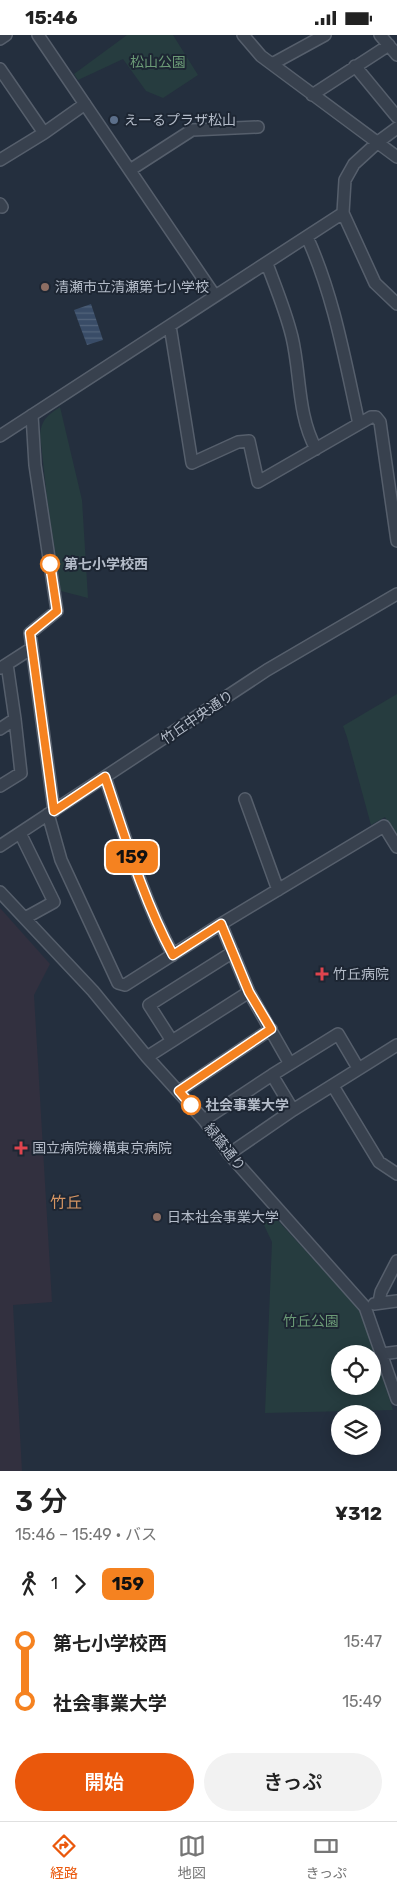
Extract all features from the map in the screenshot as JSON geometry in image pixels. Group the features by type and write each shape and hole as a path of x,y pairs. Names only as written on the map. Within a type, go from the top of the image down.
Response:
{"street":[{"path":"0,39 6,35"},
{"path":"38,35 214,296"},
{"path":"243,35 272,64 397,157"},
{"path":"272,64 325,35"},
{"path":"380,35 397,55"},
{"path":"312,95 389,45"},
{"path":"355,66 397,117"},
{"path":"0,69 44,133"},
{"path":"0,160 44,133 85,104"},
{"path":"130,170 192,130 258,127"},
{"path":"397,128 354,164 345,180 343,213 375,283 397,304"},
{"path":"0,436 343,213"},
{"path":"307,237 320,267 331,301 359,424"},
{"path":"267,264 282,302 292,338 303,420 316,449"},
{"path":"170,326 192,463 238,442 249,441 258,482 371,417 376,417 380,422 397,541"},
{"path":"32,415 35,465 57,611 30,633 51,813 61,860 118,983 126,985 221,924 384,826 397,847"},
{"name":"竹丘中央通り","path":"0,846 267,670 397,594"},
{"path":"0,786 21,773 15,719 3,667 32,648"},
{"path":"0,729 15,719"},
{"path":"105,777 138,875 160,931 173,955"},
{"path":"245,799 278,890"},
{"path":"20,833 54,903 25,918"},
{"name":"緑蔭通り","path":"0,892 87,985 147,1057 204,1120 229,1154 365,1307 397,1398"},
{"path":"221,924 249,992 290,1064"},
{"path":"172,1041 149,1005 233,952"},
{"path":"147,1057 249,992"},
{"path":"179,1091 271,1029"},
{"path":"204,1120 338,1034 358,1068"},
{"path":"229,1154 293,1110 397,1045"},
{"path":"272,1075 293,1110"},
{"path":"334,1086 379,1162 397,1174"},
{"path":"379,1302 381,1292 396,1267"},
{"path":"365,1307 379,1302 397,1301"},
{"path":"382,1354 397,1352"}],"shaded area":[{"name":"国立病院機構東京病院","path":"0,908 50,964 34,995 52,1302 13,1305 22,1471 0,1471"}],"green space":[{"name":"松山公園","path":"127,35 173,35 198,75 163,98 146,91 123,59 78,80 74,74"},
{"path":"60,407 82,500 88,598 61,591 47,498 40,434 46,418"},
{"path":"397,694 397,837 385,817 371,825 343,726"},
{"name":"竹丘公園","path":"270,1212 361,1311 372,1345 331,1345 331,1395 381,1395 381,1373 393,1410 381,1410 381,1405 331,1405 331,1411 265,1413 272,1242 263,1223"}],"water":[{"path":"91,304 103,340 87,345 74,310"}],"bus line":[{"name":"159","path":"50,564 57,611 30,633 54,811 105,777 138,875 160,931 173,955 221,924 249,992 271,1029 179,1091 191,1105"}],"place":[{"name":"えーるプラザ松山","path":"114,120"},
{"name":"清瀬市立清瀬第七小学校","path":"45,287"},
{"name":"第七小学校西","path":"50,564"},
{"name":"竹丘病院","path":"322,974"},
{"name":"社会事業大学","path":"191,1105"},
{"name":"国立病院機構東京病院","path":"21,1148"},
{"name":"日本社会事業大学","path":"157,1217"}],"district":[{"name":"竹丘","path":"66,1202"}]}
